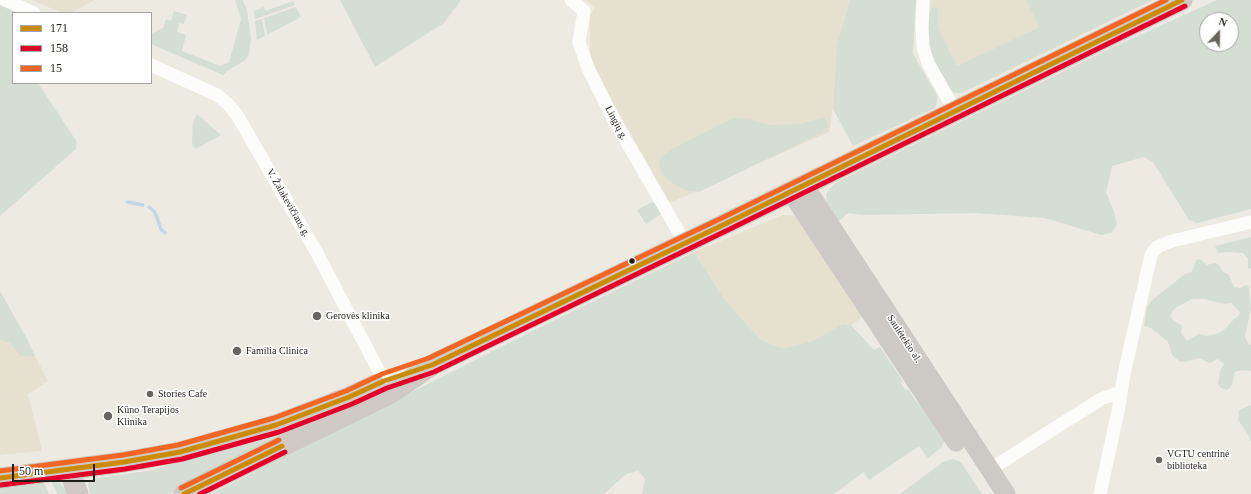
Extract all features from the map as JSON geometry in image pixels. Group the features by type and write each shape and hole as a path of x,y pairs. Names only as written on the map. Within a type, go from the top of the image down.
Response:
{"main road":[{"path":"184,494 391,393 432,365 1182,0"},
{"name":"Saulėtekio al.","path":"797,188 1006,494"},
{"name":"Saulėtekio al.","path":"797,188 990,494"},
{"path":"0,478 69,470 173,453 218,442 283,422 349,397 384,380 432,365"},
{"path":"69,470 78,494"}],"street":[{"path":"5,0 32,12"},
{"name":"Lingių g.","path":"571,0 584,11 579,42 588,68 614,120 685,242"},
{"path":"923,0 923,47 928,62 955,111"},
{"name":"V. Žalakevičiaus g.","path":"152,65 217,95 228,104 237,115 316,253 384,380"},
{"path":"1100,494 1120,392 1151,255 1157,247 1172,242 1251,222"},
{"path":"990,470 1101,399 1120,392"}],"shaded area":[{"path":"32,0 95,0 73,12 60,12"},
{"path":"235,0 243,0 247,10 251,38 249,55 244,61 223,75 152,44 152,34 163,28 166,19 171,21 174,11 187,15 184,24 179,23 177,32 186,35 182,51 220,66 229,62 241,19"},
{"path":"340,0 461,0 444,23 375,67"},
{"path":"586,0 850,0 837,44 833,109 829,132 670,203 593,67 590,58 590,16 595,7"},
{"path":"850,0 916,0 913,54 938,97 935,108 853,146 833,109 837,44"},
{"path":"931,0 1026,0 1039,27 957,66 939,29 939,14 933,7 930,10"},
{"path":"1026,0 1153,0 962,93 954,93 950,89 929,51 927,35 930,10 933,7 938,8 939,29 957,66 1039,27"},
{"path":"1217,0 1251,0 1251,209 1197,223 1189,220 1153,162 1144,157 1112,166 1106,192 1114,212 1117,225 1111,233 1101,235 1045,218 975,213 864,215 848,213 838,222 827,205 826,198 831,187 837,182 1111,48"},
{"path":"293,1 295,5 255,19 254,11 264,7 265,11"},
{"path":"0,2 18,12 12,12 12,84 39,84 77,142 76,149 0,216"},
{"path":"296,7 301,17 267,35 264,18"},
{"path":"262,19 265,36 257,40 255,21"},
{"path":"197,114 221,135 196,149 192,144 193,122"},
{"path":"734,118 751,120 769,125 800,124 823,118 827,121 828,126 823,132 699,192 688,191 672,183 662,174 659,163 662,156"},
{"path":"657,202 663,213 646,224 637,210 650,203"},
{"path":"783,215 790,215 798,218 865,315 851,325 843,324 810,342 786,348 777,347 760,339 725,300 694,252"},
{"path":"1251,237 1251,268 1248,269 1248,259 1243,253 1218,253 1215,246"},
{"path":"694,252 725,300 760,339 777,347 786,348 810,342 843,324 851,325 874,350 880,347 903,381 901,383 905,390 908,389 917,403 922,401 945,439 942,447 928,458 919,446 869,480 864,472 834,494 642,494 645,479 638,471 626,474 604,494 211,494 536,329"},
{"path":"1200,259 1207,265 1214,263 1218,264 1222,271 1229,275 1234,287 1240,288 1245,285 1249,286 1251,309 1245,337 1251,345 1251,371 1242,370 1235,372 1232,385 1227,390 1221,388 1218,384 1220,371 1224,364 1218,359 1210,363 1199,358 1185,362 1179,361 1172,355 1168,342 1151,328 1144,326 1147,307 1151,301 1185,274 1192,272 1196,260","holes":["1192,299 1204,299 1225,304 1231,303 1240,312 1239,316 1219,333 1207,336 1199,334 1187,341 1181,333 1182,326 1170,316 1175,308"]},
{"path":"0,291 35,356 21,356 10,343 0,340"},
{"path":"0,340 10,343 21,355 35,356 48,381 28,394 42,451 0,455"},
{"path":"1251,405 1251,442 1248,434 1238,420 1239,410"},
{"path":"315,423 170,494 90,494 88,486 92,479 152,470"},
{"path":"952,459 959,461 962,464 982,494 900,494 943,462"},
{"path":"42,479 49,494 0,494 0,485"},
{"path":"51,481 61,484 69,494 57,494"}],"waterway":[{"path":"127,202 143,205"},
{"path":"149,207 154,211 161,229 165,233"}],"transit line":[{"name":"15","path":"0,471 123,455 178,445 274,418 346,391 382,374 429,358 726,216 1166,0"},
{"name":"171","path":"0,478 124,462 180,452 276,425 349,397 384,381 432,365 729,222 1182,0"},
{"name":"158","path":"1,485 125,469 182,459 279,432 352,404 387,388 434,372 1185,6"},
{"name":"15","path":"181,488 279,440"},
{"name":"171","path":"184,494 282,446"},
{"name":"158","path":"200,494 285,452"}],"place":[{"name":"Gerovės klinika","path":"317,316"},
{"name":"Familia Clinica","path":"237,351"},
{"name":"Stories Cafe","path":"150,394"},
{"name":"Kūno Terapijos Klinika","path":"108,416"},
{"name":"VGTU centrinė biblioteka","path":"1159,460"}]}
